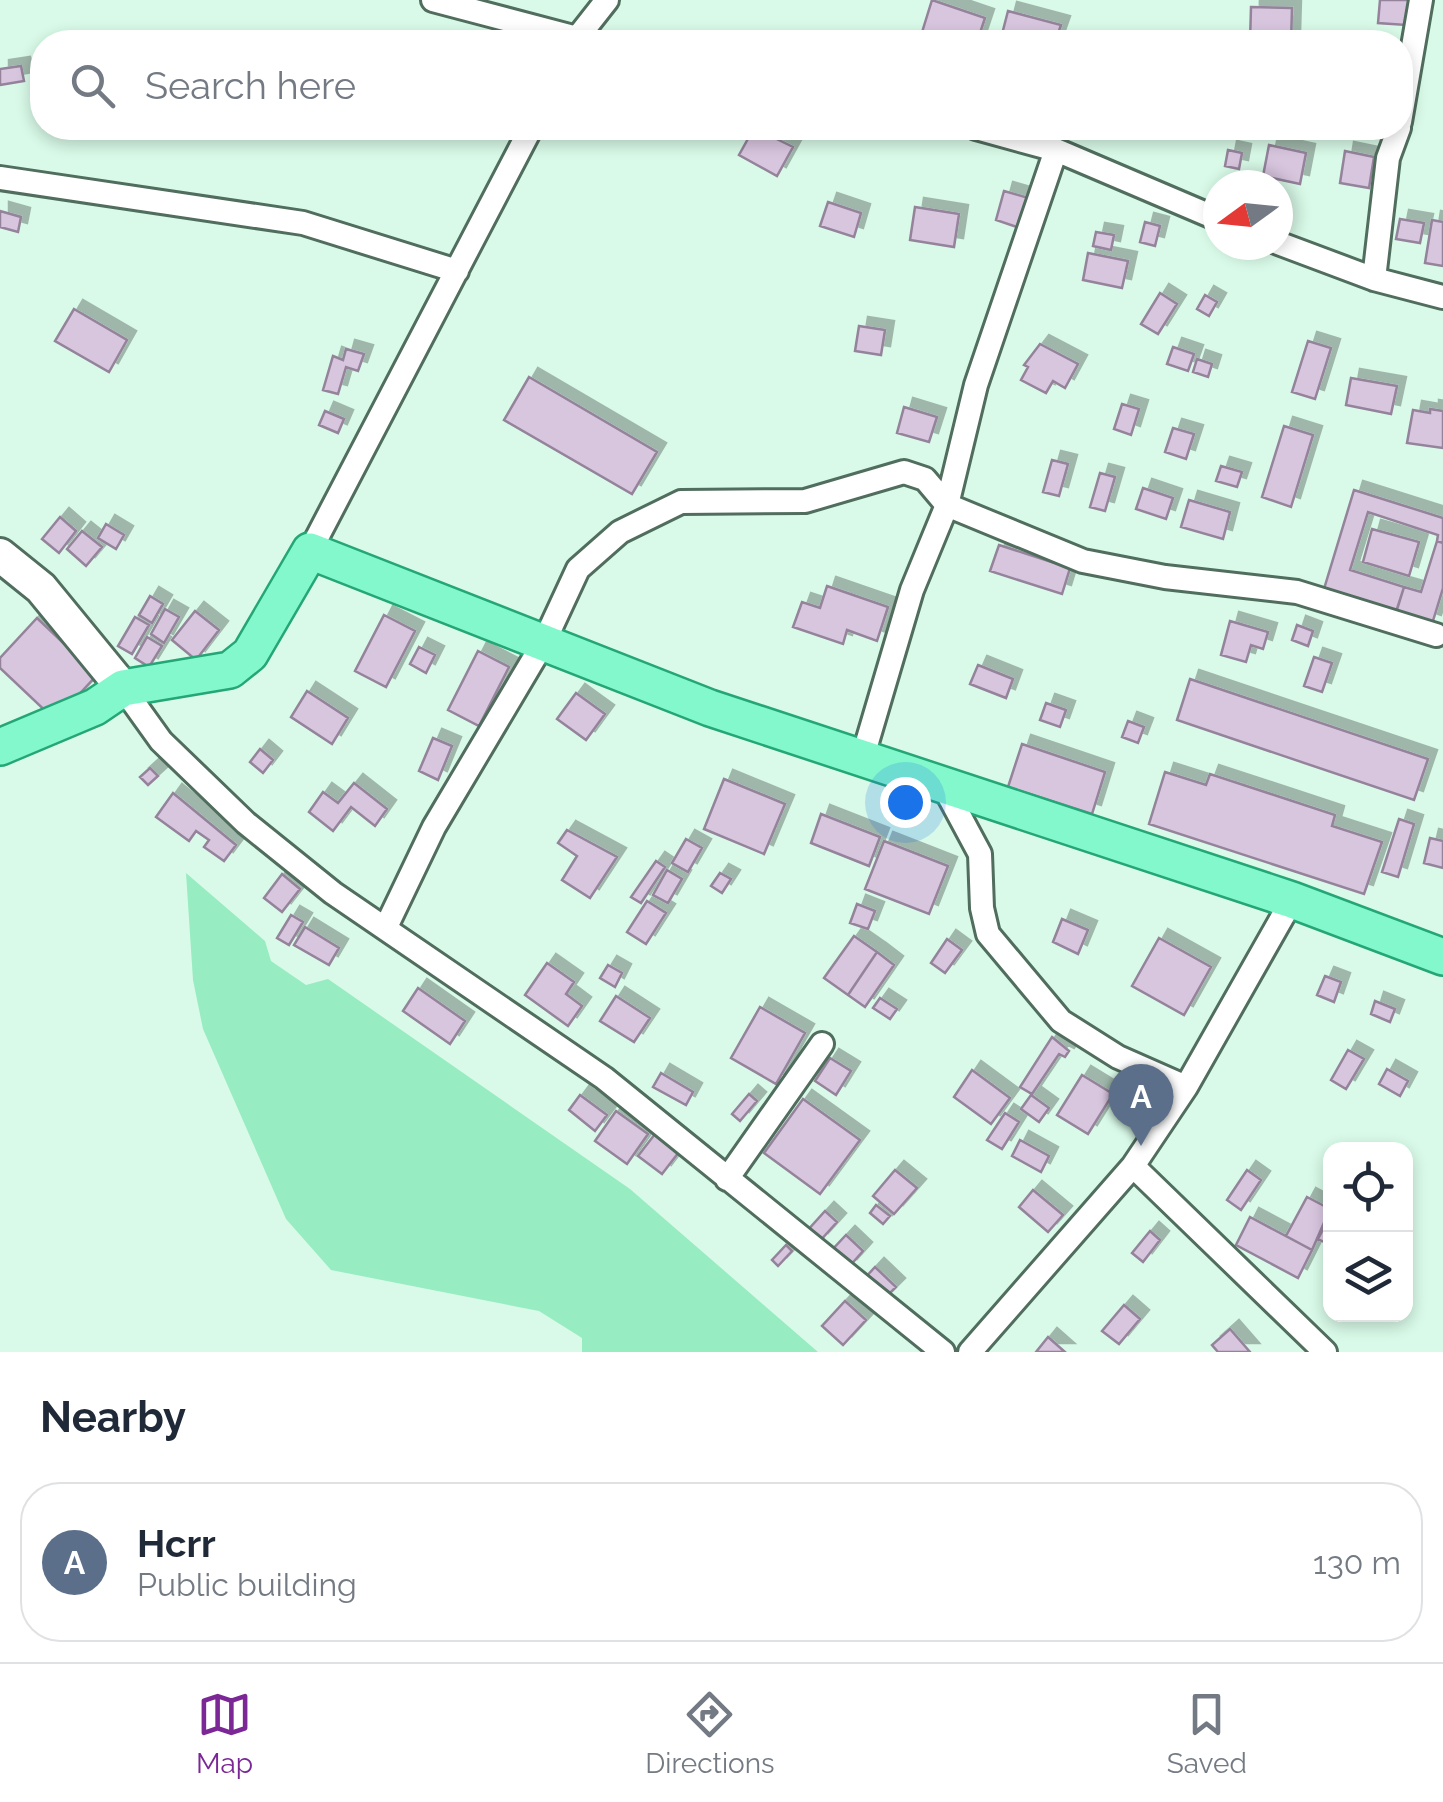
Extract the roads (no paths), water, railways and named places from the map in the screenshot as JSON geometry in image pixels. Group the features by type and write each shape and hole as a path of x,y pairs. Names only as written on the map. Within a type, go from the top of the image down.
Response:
{"main road":[{"path":"0,747 95,707 123,688 230,670 250,654 310,551 545,640 710,708 1292,900 1443,957"},
{"path":"0,555 40,588 123,688"}],"street":[{"path":"433,0 538,30"},
{"path":"588,30 607,0"},
{"path":"1413,48 1421,0"},
{"path":"310,551 525,140"},
{"path":"1020,140 1056,150 1203,212"},
{"path":"1374,280 1388,158 1395,140"},
{"path":"863,756 912,590 946,506 976,386 1056,150"},
{"path":"0,178 303,223 458,272"},
{"path":"1293,249 1374,280 1443,297"},
{"path":"386,927 434,828 545,640 578,569 620,532 681,502 805,501 904,472 924,479 946,506 1083,561 1165,577 1296,592 1436,635"},
{"path":"123,688 188,771 333,892 604,1078 943,1352"},
{"path":"944,787 980,854 982,908 988,934 1062,1021 1118,1057 1186,1087"},
{"path":"970,1352 1133,1166 1186,1087 1292,900"},
{"path":"727,1179 822,1044"},
{"path":"1133,1166 1325,1352"}],"place":[{"name":"Hcrr","path":"1141,1146"}]}
